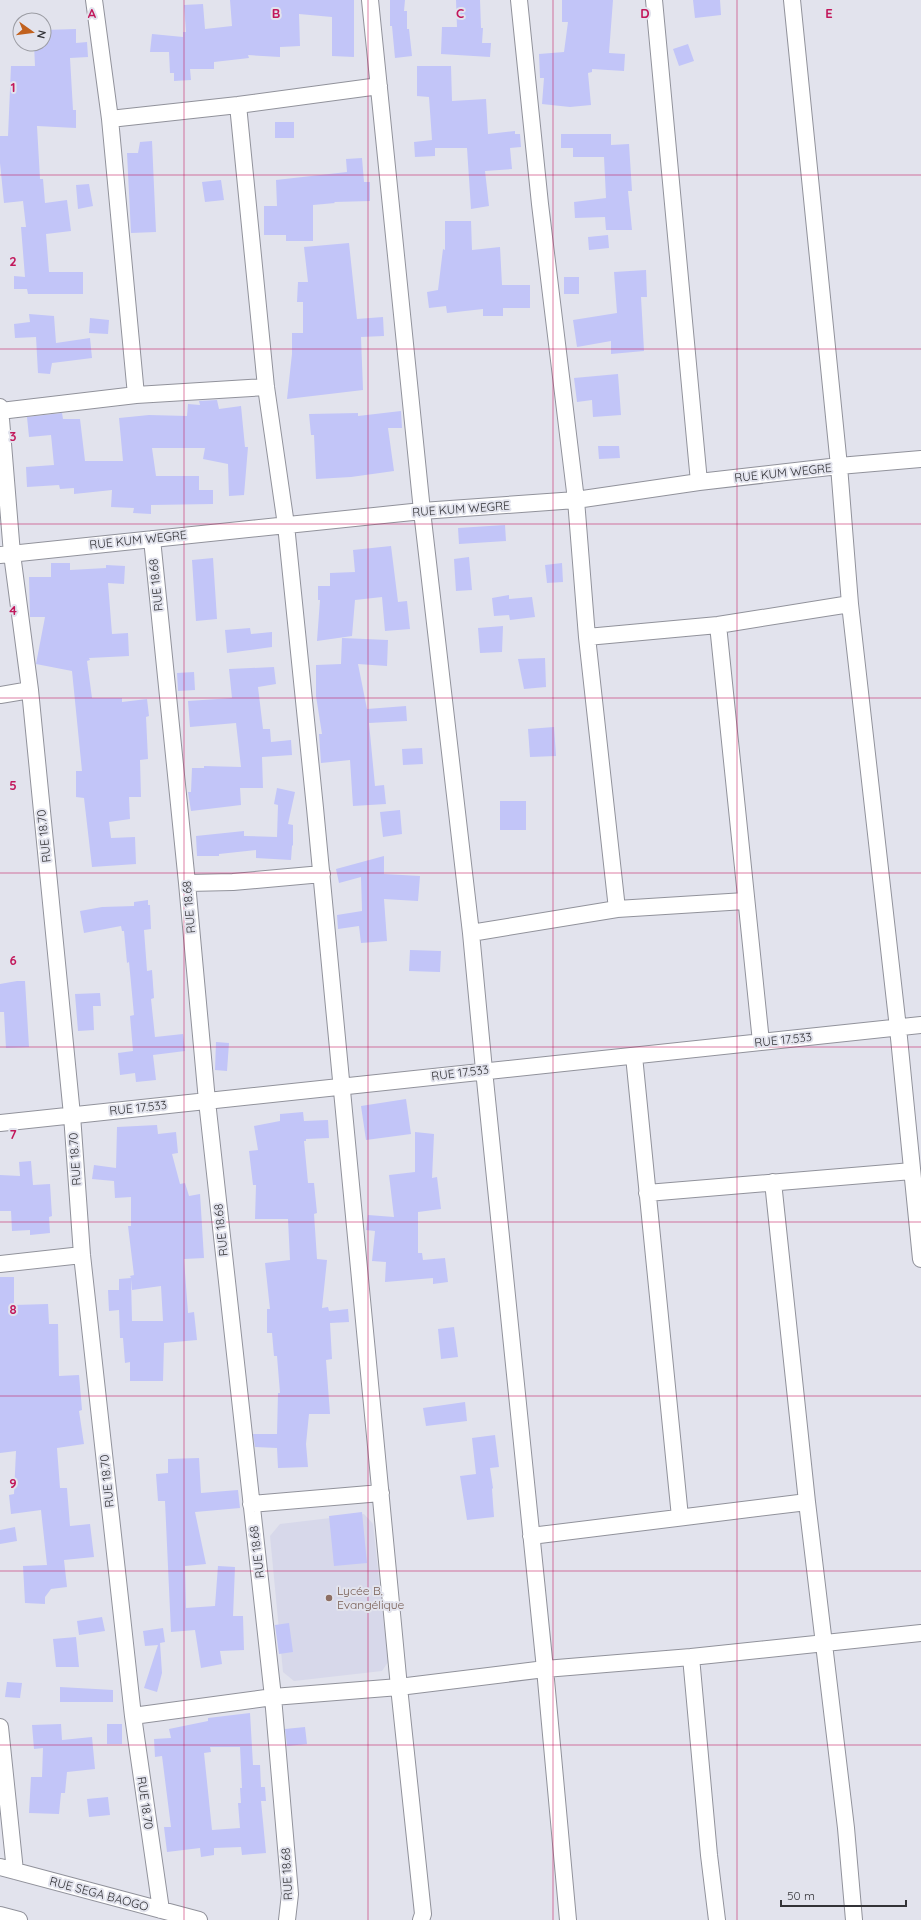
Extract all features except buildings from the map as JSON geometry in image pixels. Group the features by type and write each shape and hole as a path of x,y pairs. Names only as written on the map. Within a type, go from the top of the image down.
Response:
{"street":[{"path":"94,0 110,119 136,395"},
{"path":"370,0 422,511 471,932 531,1536 546,1669 568,1920"},
{"path":"520,0 540,204 576,500 587,637 617,909"},
{"path":"654,0 699,482"},
{"path":"792,0 839,466 850,604 898,1028 921,1259"},
{"path":"110,119 238,105 379,86"},
{"path":"238,105 266,387 286,525 322,874 399,1687 417,1839 423,1914 422,1920"},
{"path":"0,411 136,395 266,387"},
{"name":"RUE 18.70","path":"0,407 6,555 30,690 72,1115 82,1255 133,1716 161,1910"},
{"name":"RUE KUM WEGRE","path":"6,555 422,511 576,500 699,482 839,466 921,459"},
{"name":"RUE 18.68","path":"152,539 187,883 206,1101 273,1697 290,1894 287,1920"},
{"path":"587,637 718,625 850,604"},
{"path":"718,625 745,901 761,1042"},
{"path":"0,695 30,690"},
{"path":"187,883 233,882 322,874"},
{"path":"471,932 617,909 745,901"},
{"name":"RUE 17.533","path":"0,1122 921,1025"},
{"path":"634,1056 680,1517"},
{"path":"647,1193 912,1172"},
{"path":"773,1182 807,1502 825,1642 846,1828 854,1920"},
{"path":"0,1264 82,1255"},
{"path":"251,1504 381,1493"},
{"path":"531,1536 807,1502"},
{"path":"133,1716 273,1697 399,1687 546,1669 691,1657 921,1633"},
{"path":"691,1657 709,1855 717,1920"},
{"path":"0,1727 7,1869"},
{"name":"RUE SEGA BAOGO","path":"7,1869 199,1920"},
{"path":"0,1915 19,1920"}],"shaded area":[{"path":"364,1514 373,1524 388,1662 382,1671 294,1681 283,1672 270,1536 280,1524"}],"place":[{"name":"Lycée B. Evangélique","path":"329,1598"}]}
